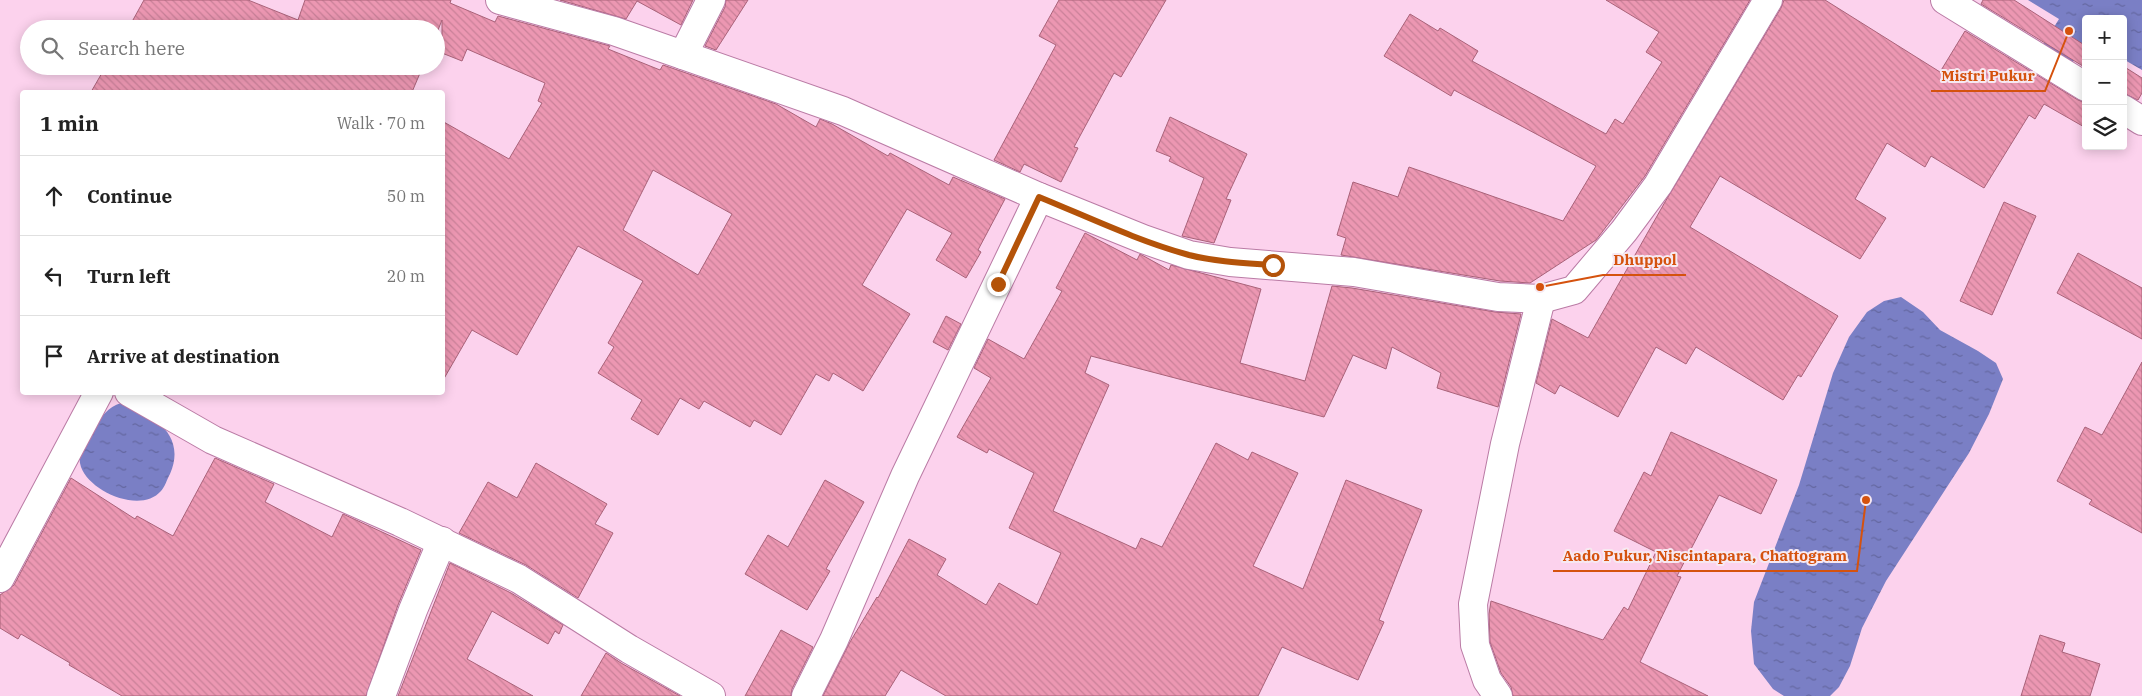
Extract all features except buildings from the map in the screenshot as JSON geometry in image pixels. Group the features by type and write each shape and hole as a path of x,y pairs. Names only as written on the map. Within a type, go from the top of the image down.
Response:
{"street":[{"path":"500,0 614,31 844,111 1039,197 1144,239 1189,254 1230,262 1354,272 1498,297 1541,299 1574,290 1624,231 1658,185 1768,0"},
{"path":"683,55 711,0"},
{"path":"1945,0 2082,85"},
{"path":"2127,112 2142,121"},
{"path":"806,696 834,640 909,467 1039,197"},
{"path":"1498,696 1488,680 1475,645 1473,604 1505,444 1541,299"},
{"path":"0,578 97,395"},
{"path":"134,395 213,440 442,541 519,579 629,649 711,696"},
{"path":"381,696 413,610 442,541"}],"water":[{"path":"2028,0 2142,0 2142,70 2127,61 2127,15 2082,15 2082,50 2070,66 2041,48 2059,19"},
{"path":"1901,297 1923,312 1940,330 1996,363 2003,379 1989,414 1969,453 1886,581 1862,628 1850,666 1839,687 1830,696 1784,696 1773,689 1754,664 1751,631 1754,602 1799,485 1833,373 1849,337 1867,312 1884,301"},
{"path":"121,403 145,413 155,420 164,428 174,448 174,460 170,474 161,491 152,498 129,500 105,492 94,485 81,467 80,451 87,436 105,413"}],"place":[{"name":"Mistri Pukur","path":"2069,31"},
{"name":"Dhuppol","path":"1540,287"},
{"name":"Aado Pukur, Niscintapara, Chattogram","path":"1866,500"}],"route":[{"path":"998,284 1039,197 1144,239 1189,254 1230,262 1273,265"}]}
